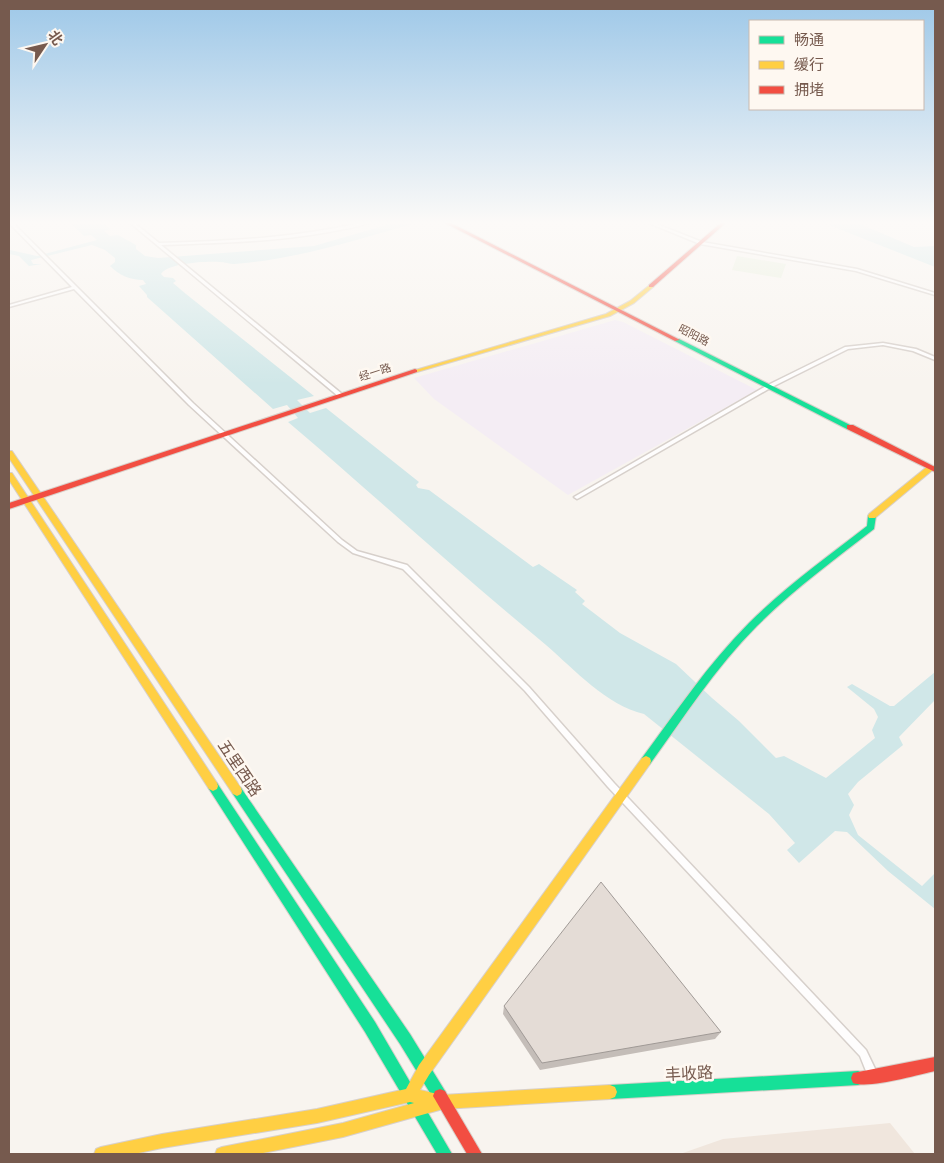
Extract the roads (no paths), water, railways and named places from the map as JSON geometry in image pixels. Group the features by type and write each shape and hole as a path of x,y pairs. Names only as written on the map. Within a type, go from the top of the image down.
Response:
{"main road":[{"name":"昭阳路","path":"551,275 934,467"},
{"name":"经一路","path":"9,506 426,367 601,317 620,310 632,302 663,275"},
{"name":"五里西路","path":"9,452 424,1070 476,1154"},
{"path":"410,1095 424,1070 661,740 738,640 773,606 871,527 872,514 934,467"},
{"path":"9,475 370,1027 444,1154"},
{"name":"丰收路","path":"443,1102 874,1077 935,1064"},
{"path":"101,1154 162,1141 317,1116 410,1095 443,1102"},
{"path":"222,1154 343,1130 443,1102"}],"street":[{"path":"63,275 184,398 355,552 405,567 527,689 621,796 863,1053 874,1077"},
{"path":"195,275 340,395"},
{"path":"872,275 935,294"},
{"path":"9,306 75,287"},
{"path":"577,497 770,386 816,362 858,346 883,344 904,347 935,359"}]}
